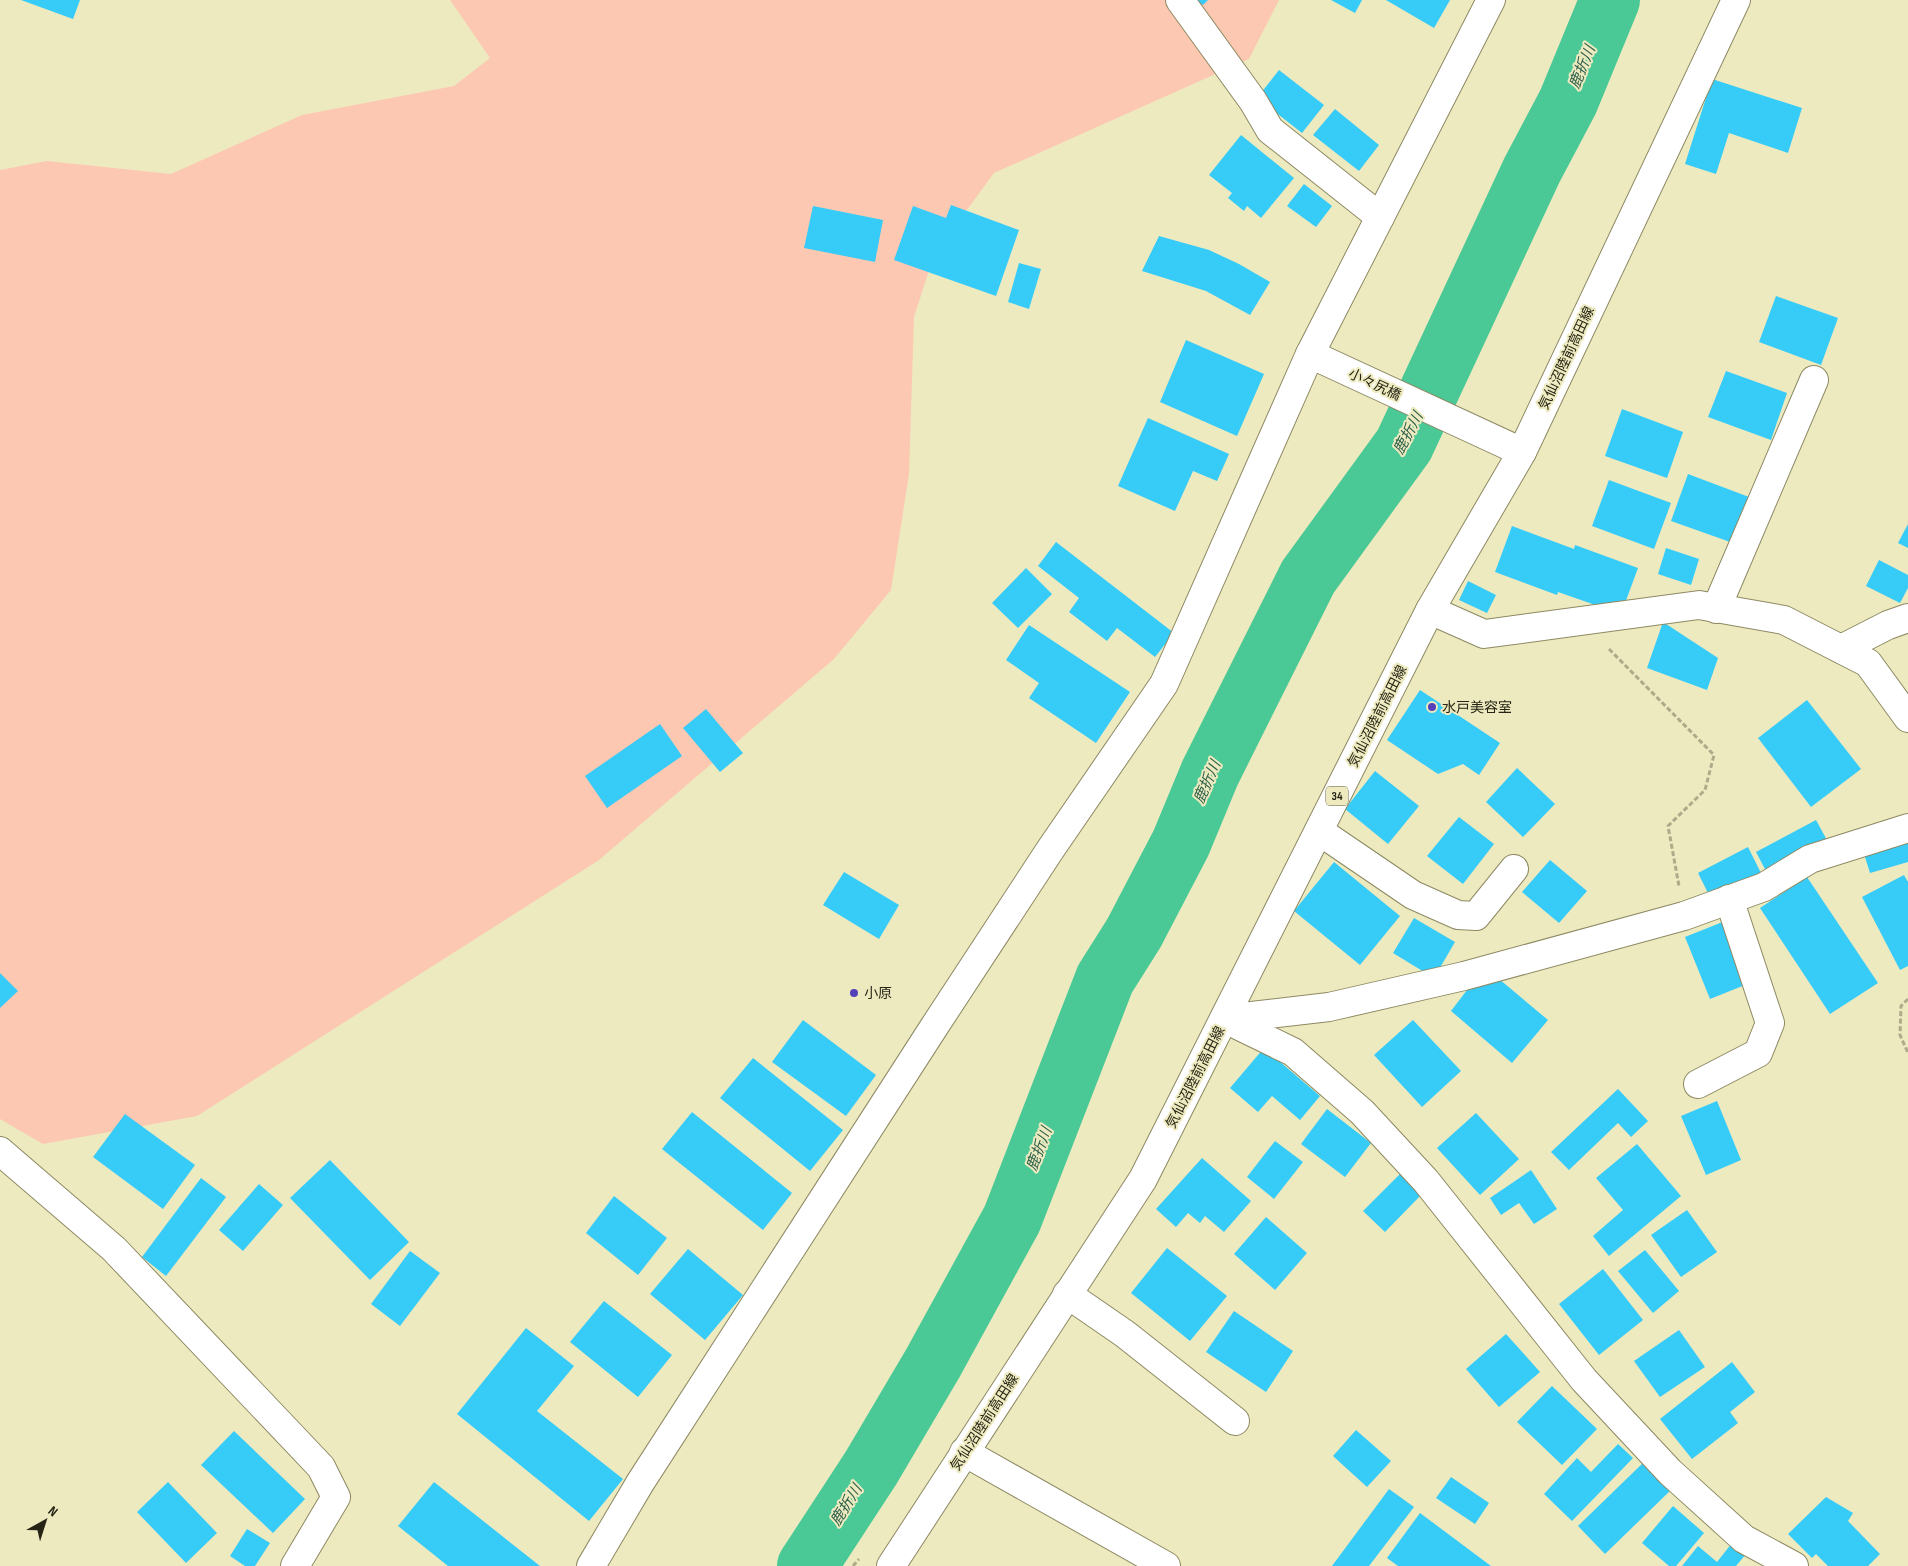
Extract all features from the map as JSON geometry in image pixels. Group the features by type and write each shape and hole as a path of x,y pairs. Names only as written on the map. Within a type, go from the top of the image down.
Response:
{"street":[{"path":"1180,0 1253,101 1270,130 1380,217"},
{"path":"591,1566 640,1483 934,1027 1050,850 1164,684 1310,354 1491,0"},
{"name":"気仙沼陸前高田線","path":"891,1566 1143,1179 1430,610 1522,452 1736,0"},
{"name":"小々尻橋","path":"1310,354 1522,452"},
{"path":"1716,609 1814,380"},
{"path":"1430,610 1484,634 1699,606 1784,620 1868,663 1908,718"},
{"path":"1842,649 1888,625 1908,618"},
{"path":"1224,1019 1329,1006 1464,976 1684,916 1764,887 1810,859 1908,828"},
{"path":"1319,831 1413,895 1458,915 1476,916 1514,869"},
{"path":"1698,1084 1758,1053 1770,1023 1729,899"},
{"path":"1224,1019 1293,1052 1362,1112 1426,1181 1584,1380 1670,1472 1744,1539 1794,1566"},
{"path":"0,1151 114,1249 322,1467 336,1497 295,1566"},
{"path":"1068,1294 1125,1334 1235,1421"},
{"path":"964,1452 1166,1566"}],"path":[{"path":"1581,620 1714,755 1705,790 1668,826 1684,916"},
{"path":"1908,998 1901,1006 1900,1035 1908,1053"}],"shaded area":[{"path":"450,0 1279,0 1249,59 994,173 934,255 914,317 909,474 891,590 834,659 599,860 197,1116 43,1144 0,1119 0,170 47,161 171,174 302,115 454,86 490,58"}],"building":[{"path":"21,0 80,0 73,19"},
{"path":"1196,0 1208,0 1203,5"},
{"path":"1331,0 1362,0 1355,13"},
{"path":"1386,0 1450,0 1434,28"},
{"path":"1279,70 1324,105 1302,133 1257,98"},
{"path":"1712,79 1802,108 1788,153 1729,133 1716,174 1685,164"},
{"path":"1335,109 1379,145 1359,171 1313,135"},
{"path":"1241,135 1294,178 1261,218 1247,206 1244,211 1228,198 1232,193 1209,175"},
{"path":"1304,184 1332,206 1316,227 1287,206"},
{"path":"951,205 1019,230 996,296 894,260 913,206 946,218"},
{"path":"813,206 883,220 875,262 804,248"},
{"path":"1159,236 1209,250 1239,264 1270,282 1250,315 1206,291 1142,271"},
{"path":"1019,263 1041,269 1029,309 1008,302"},
{"path":"1776,296 1838,318 1821,365 1759,342"},
{"path":"1186,340 1264,374 1237,436 1160,402"},
{"path":"1726,371 1787,393 1771,440 1708,417"},
{"path":"1622,409 1683,432 1667,478 1605,456"},
{"path":"1148,418 1229,454 1217,481 1193,471 1175,511 1118,486"},
{"path":"1688,474 1749,497 1733,543 1671,521"},
{"path":"1609,480 1671,503 1654,549 1592,526"},
{"path":"1908,524 1908,548 1898,543"},
{"path":"1512,526 1574,549 1575,545 1638,568 1621,614 1558,592 1557,595 1495,572"},
{"path":"1056,542 1174,633 1155,657 1117,628 1107,641 1069,612 1079,598 1038,566"},
{"path":"1666,548 1699,559 1691,585 1658,574"},
{"path":"1879,560 1908,575 1908,588 1900,603 1866,586"},
{"path":"1026,568 1052,594 1018,628 992,603"},
{"path":"1468,581 1496,595 1487,613 1459,600"},
{"path":"1663,622 1718,658 1707,690 1647,668"},
{"path":"1029,625 1130,692 1096,743 1029,698 1039,683 1006,660"},
{"path":"1420,690 1500,743 1479,775 1463,764 1438,774 1387,740"},
{"path":"1807,700 1861,769 1811,807 1758,738"},
{"path":"706,709 743,753 720,772 683,728"},
{"path":"660,724 682,756 607,808 585,776"},
{"path":"1517,768 1555,804 1523,837 1486,802"},
{"path":"1375,771 1419,806 1388,844 1345,809"},
{"path":"1459,817 1494,844 1463,884 1427,856"},
{"path":"1816,820 1828,842 1767,873 1756,852"},
{"path":"1908,840 1908,862 1870,873 1864,854"},
{"path":"1748,847 1761,873 1711,899 1698,873"},
{"path":"1550,860 1587,891 1559,923 1522,892"},
{"path":"1334,862 1400,916 1360,965 1294,911"},
{"path":"844,872 899,905 879,939 823,905"},
{"path":"1904,875 1908,882 1908,966 1900,970 1862,897"},
{"path":"1807,877 1878,983 1830,1014 1760,908"},
{"path":"1414,918 1455,942 1434,978 1393,953"},
{"path":"1725,921 1750,983 1710,999 1685,937"},
{"path":"0,973 18,991 0,1008"},
{"path":"1499,979 1548,1020 1512,1063 1451,1011 1467,990"},
{"path":"803,1020 876,1075 846,1116 772,1062"},
{"path":"1413,1020 1461,1071 1422,1107 1374,1055"},
{"path":"1264,1048 1320,1096 1300,1120 1272,1096 1258,1112 1230,1088"},
{"path":"753,1058 843,1130 810,1171 720,1098"},
{"path":"1618,1089 1648,1121 1631,1137 1618,1123 1569,1170 1551,1152"},
{"path":"1717,1101 1741,1160 1706,1175 1681,1116"},
{"path":"1327,1109 1371,1143 1345,1177 1301,1144"},
{"path":"692,1112 792,1193 763,1230 662,1149"},
{"path":"1476,1113 1519,1159 1480,1195 1437,1148"},
{"path":"125,1114 195,1165 163,1209 93,1157"},
{"path":"1275,1141 1303,1162 1274,1199 1247,1177"},
{"path":"1637,1144 1681,1196 1609,1256 1593,1236 1623,1210 1596,1178"},
{"path":"1202,1158 1251,1201 1224,1232 1205,1216 1200,1223 1188,1213 1176,1227 1156,1209"},
{"path":"330,1160 409,1242 370,1280 290,1198"},
{"path":"1531,1170 1557,1209 1534,1224 1519,1203 1501,1215 1490,1198"},
{"path":"1400,1174 1421,1195 1385,1232 1363,1211"},
{"path":"201,1178 226,1197 166,1276 142,1257"},
{"path":"259,1184 283,1205 243,1251 219,1230"},
{"path":"614,1196 667,1238 638,1275 586,1233"},
{"path":"1687,1210 1717,1252 1681,1277 1651,1235"},
{"path":"1266,1217 1307,1253 1275,1290 1234,1254"},
{"path":"1167,1248 1227,1296 1190,1341 1131,1293"},
{"path":"688,1249 743,1295 705,1340 650,1294"},
{"path":"1645,1250 1679,1291 1653,1313 1618,1271"},
{"path":"410,1251 440,1273 400,1326 371,1304"},
{"path":"1603,1269 1643,1320 1599,1355 1559,1304"},
{"path":"604,1301 672,1355 638,1397 570,1342"},
{"path":"1234,1311 1293,1351 1266,1392 1206,1352"},
{"path":"526,1328 574,1366 537,1411 623,1479 589,1521 457,1414"},
{"path":"1679,1330 1705,1367 1660,1397 1634,1361"},
{"path":"1506,1334 1540,1372 1499,1407 1466,1369"},
{"path":"1732,1362 1755,1392 1730,1412 1738,1423 1692,1459 1660,1419"},
{"path":"1552,1386 1597,1429 1562,1465 1517,1422"},
{"path":"1356,1430 1391,1461 1367,1487 1333,1456"},
{"path":"234,1431 305,1499 273,1533 201,1465"},
{"path":"1618,1444 1633,1458 1572,1521 1544,1494 1577,1458 1591,1472"},
{"path":"1646,1460 1673,1488 1605,1554 1578,1526"},
{"path":"1451,1477 1489,1503 1475,1524 1436,1498"},
{"path":"168,1482 217,1533 186,1563 137,1512"},
{"path":"434,1482 540,1566 448,1566 398,1526"},
{"path":"1389,1489 1414,1507 1369,1566 1332,1566"},
{"path":"1826,1497 1853,1513 1848,1521 1880,1554 1868,1566 1828,1566 1816,1554 1812,1558 1788,1534"},
{"path":"1673,1506 1704,1533 1676,1566 1669,1566 1642,1543"},
{"path":"1420,1513 1491,1566 1398,1566 1387,1558"},
{"path":"247,1529 270,1543 255,1566 245,1566 230,1556"},
{"path":"1732,1543 1746,1554 1736,1566 1682,1566 1698,1546 1717,1562"}],"waterway":[{"name":"鹿折川","path":"807,1566 871,1468 933,1363 1012,1219 1105,979 1134,933 1181,843 1210,773 1308,577 1404,445 1532,170 1568,102 1610,0"}],"place":[{"name":"水戸美容室","path":"1432,707"},
{"name":"小原","path":"854,993"}]}
